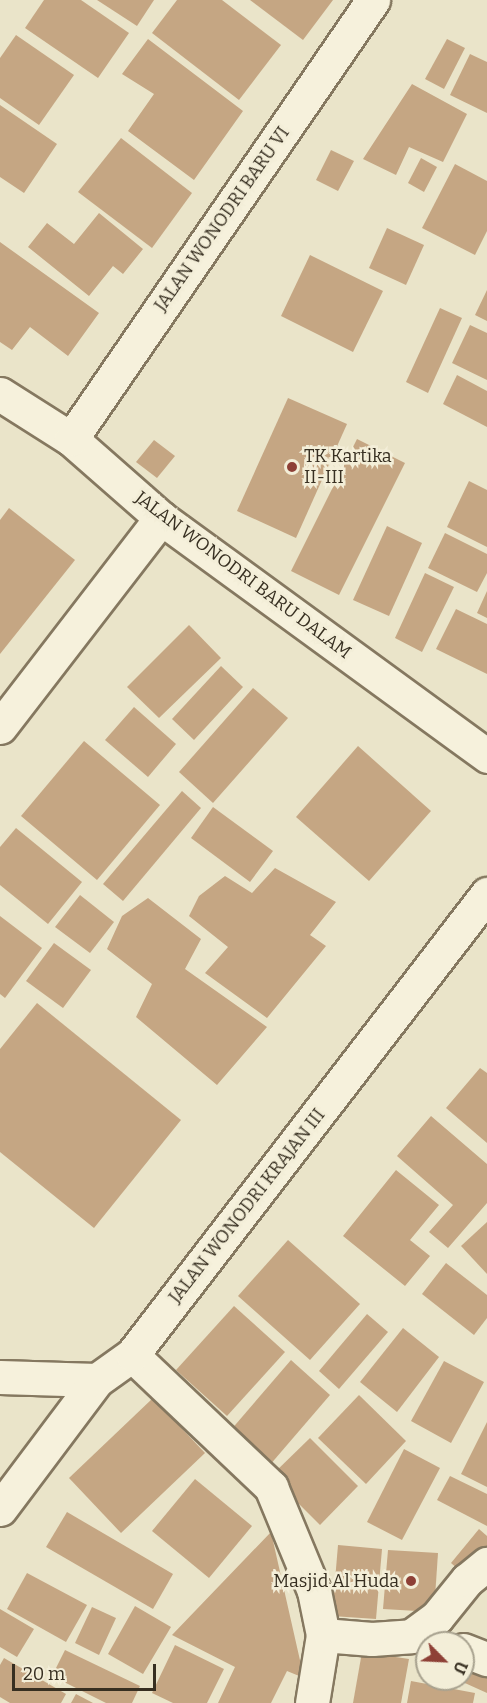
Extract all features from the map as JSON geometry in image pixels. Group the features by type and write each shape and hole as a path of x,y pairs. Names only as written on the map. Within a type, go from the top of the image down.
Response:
{"street":[{"name":"JALAN WONODRI BARU VI","path":"71,439 374,0"},
{"name":"JALAN WONODRI BARU DALAM","path":"0,394 71,439 161,518 487,756"},
{"path":"0,727 161,518"},
{"name":"JALAN WONODRI KRAJAN III","path":"0,1509 97,1380 132,1355 487,894"},
{"path":"132,1355 271,1487 314,1591 323,1635 312,1703"},
{"path":"0,1377 97,1380"},
{"path":"429,1631 467,1580 487,1564"},
{"path":"323,1635 415,1639"}],"building":[{"path":"44,0 81,0 129,33 98,78 25,28"},
{"path":"97,0 154,0 137,26"},
{"path":"177,0 222,0 281,45 239,100 152,33"},
{"path":"250,0 333,0 303,40"},
{"path":"16,35 74,75 39,125 0,98 0,58"},
{"path":"148,39 243,111 194,180 128,131 154,94 122,74"},
{"path":"447,39 465,48 444,89 425,79"},
{"path":"470,54 487,62 487,113 450,95"},
{"path":"412,84 467,114 443,162 409,147 396,175 363,159"},
{"path":"0,105 57,144 24,193 0,177"},
{"path":"121,138 192,193 152,248 78,192"},
{"path":"331,150 354,161 338,191 316,180"},
{"path":"421,158 437,167 424,192 408,183"},
{"path":"455,164 487,181 487,231 475,255 422,228"},
{"path":"99,213 143,249 123,274 113,266 89,296 28,247 47,223 74,244"},
{"path":"387,228 424,245 406,285 369,268"},
{"path":"0,242 99,313 68,356 30,327 12,350 0,342"},
{"path":"310,255 383,291 353,352 281,316"},
{"path":"487,290 487,321 475,315"},
{"path":"440,308 462,318 428,393 406,382"},
{"path":"470,325 487,333 487,380 452,363"},
{"path":"457,375 487,391 487,427 443,404"},
{"name":"TK Kartika II-III","path":"288,398 347,424 296,538 237,511"},
{"path":"357,439 405,463 339,595 291,571"},
{"path":"154,440 175,456 157,478 136,462"},
{"path":"469,481 487,490 487,547 447,527"},
{"path":"9,508 75,560 0,654 0,520"},
{"path":"387,526 422,543 389,616 353,600"},
{"path":"445,533 487,554 487,573 477,592 428,568"},
{"path":"425,573 454,587 422,652 395,638"},
{"path":"487,591 487,618 477,613"},
{"path":"456,609 487,624 487,674 436,649"},
{"path":"189,625 221,658 159,718 127,687"},
{"path":"221,666 243,687 194,740 172,719"},
{"path":"253,688 288,718 213,803 179,772"},
{"path":"134,707 176,744 148,777 105,740"},
{"path":"84,741 160,805 97,880 21,816"},
{"path":"358,746 431,811 369,881 296,817"},
{"path":"182,791 201,808 123,901 103,884"},
{"path":"213,807 273,851 250,882 191,838"},
{"path":"16,828 82,882 48,924 0,885 0,847"},
{"path":"275,868 336,902 310,935 326,946 267,1018 205,973 228,947 189,916 199,896 225,876 252,893"},
{"path":"80,895 114,922 90,953 55,927"},
{"path":"148,898 201,939 185,969 267,1027 217,1085 136,1017 152,984 107,949 122,916"},
{"path":"0,916 42,948 5,998 0,994"},
{"path":"54,943 91,970 63,1008 26,981"},
{"path":"37,1003 181,1120 94,1228 0,1152 0,1049"},
{"path":"480,1068 487,1073 487,1143 446,1108"},
{"path":"431,1116 487,1164 487,1203 448,1248 429,1232 453,1205 397,1156"},
{"path":"396,1170 439,1205 410,1240 430,1256 405,1286 343,1236"},
{"path":"487,1222 487,1274 461,1246"},
{"path":"288,1240 360,1304 310,1360 238,1296"},
{"path":"446,1263 487,1295 487,1318 474,1335 422,1294"},
{"path":"234,1306 285,1352 227,1416 176,1370"},
{"path":"367,1314 388,1332 339,1389 319,1371"},
{"path":"403,1328 439,1357 397,1412 360,1382"},
{"path":"291,1360 330,1395 269,1466 230,1431"},
{"path":"444,1361 484,1382 451,1443 411,1421"},
{"path":"359,1395 406,1441 366,1484 318,1438"},
{"path":"153,1398 205,1453 121,1533 69,1478"},
{"path":"487,1422 487,1487 461,1474"},
{"path":"310,1438 358,1486 320,1525 271,1476"},
{"path":"404,1449 440,1468 402,1540 367,1522"},
{"path":"450,1476 487,1494 487,1526 437,1500"},
{"path":"195,1479 252,1526 209,1578 152,1531"},
{"path":"67,1512 173,1574 153,1609 46,1547"},
{"path":"479,1529 487,1536 487,1551 466,1576 451,1563"},
{"path":"271,1532 304,1678 287,1671 271,1703 218,1703 235,1667 172,1635"},
{"path":"338,1545 382,1549 376,1619 332,1616"},
{"name":"Masjid Al Huda","path":"388,1550 438,1553 434,1612 383,1609"},
{"path":"27,1573 87,1605 66,1642 7,1609"},
{"path":"135,1606 171,1627 143,1674 108,1654"},
{"path":"92,1607 116,1618 99,1655 75,1643"},
{"path":"0,1609 34,1629 17,1657 0,1647"},
{"path":"175,1645 224,1669 207,1703 173,1703 152,1693"},
{"path":"65,1650 140,1686 132,1703 106,1703 52,1676"},
{"path":"362,1652 409,1659 401,1703 353,1703"},
{"path":"4,1658 66,1694 61,1703 10,1703 0,1697 0,1665"},
{"path":"475,1662 487,1668 487,1693 475,1688"},
{"path":"411,1681 415,1682 415,1691 475,1693 473,1703 407,1703"},
{"path":"76,1694 93,1703 71,1703"}],"place":[{"name":"TK Kartika II-III","path":"292,467"},
{"name":"Masjid Al Huda","path":"411,1581"}]}
